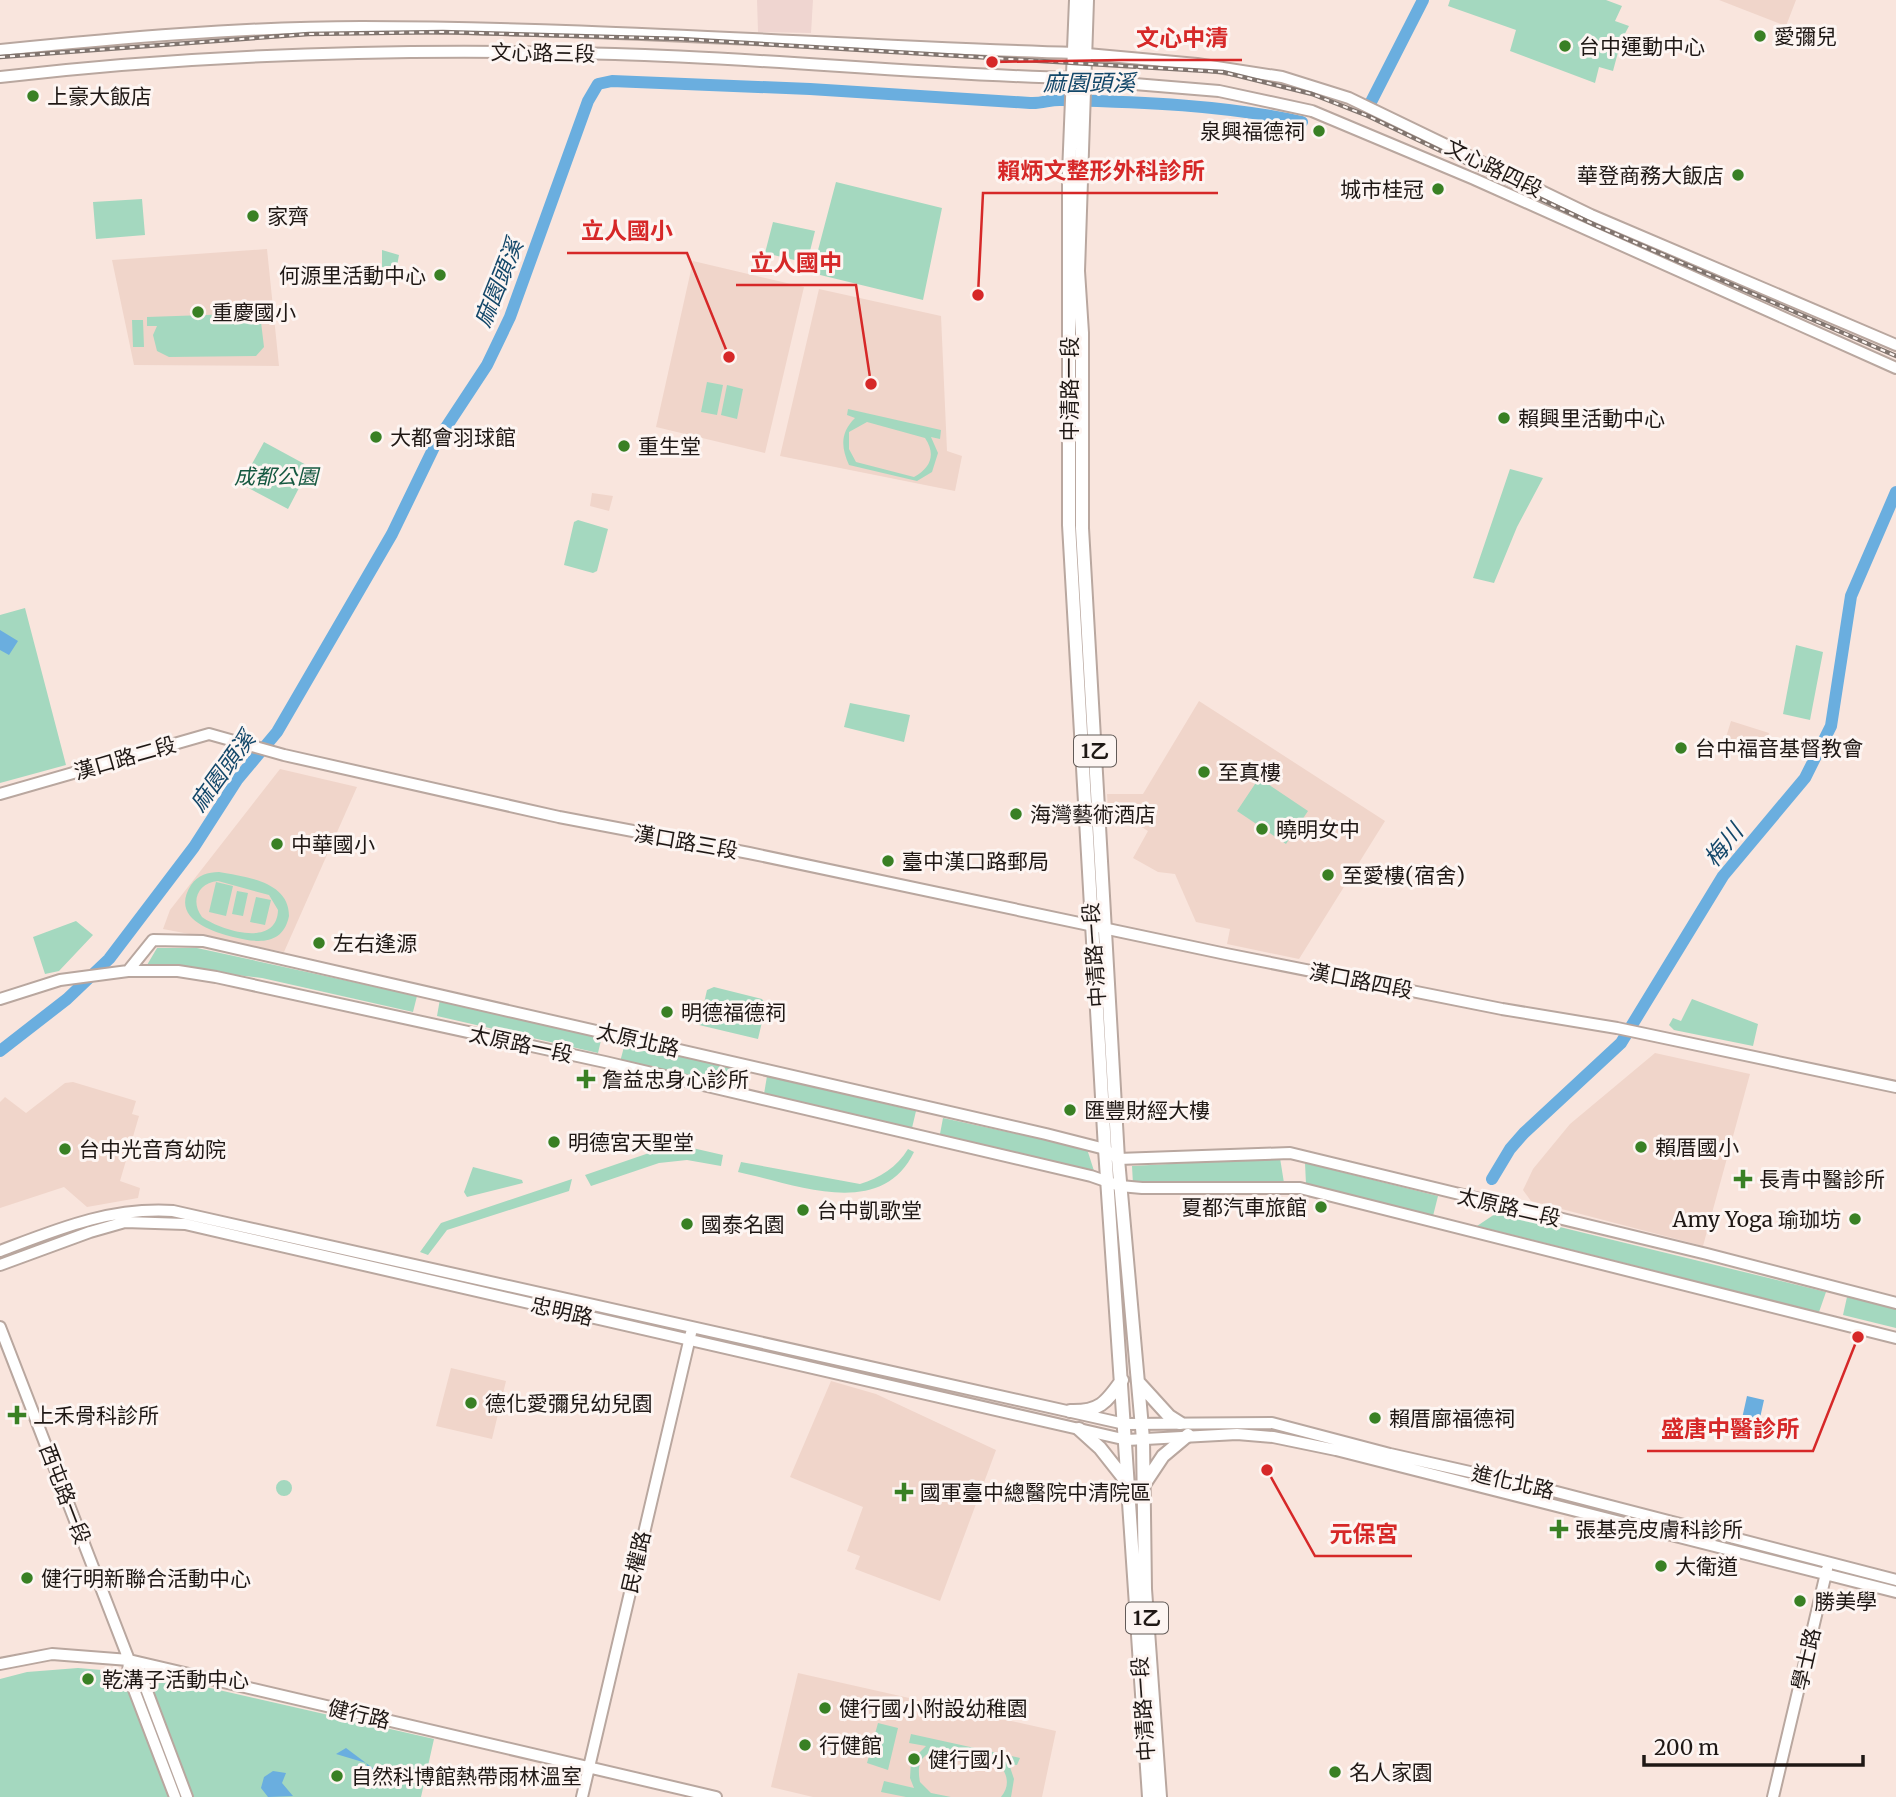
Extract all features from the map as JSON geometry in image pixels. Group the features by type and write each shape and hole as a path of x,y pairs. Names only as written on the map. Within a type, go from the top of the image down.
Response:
{"main road":[{"name":"1乙","path":"1076,0 1081,54"},
{"name":"1乙","path":"1080,79 1087,0"},
{"name":"中清路一段","path":"1080,79 1080,115 1069,174 1069,525 1118,1159 1114,1185 1122,1380 1149,1797"},
{"name":"中清路一段","path":"1099,928 1105,1149 1114,1185 1134,1314 1143,1439 1145,1589 1160,1797"},
{"path":"1070,1411 1088,1412 1107,1401 1122,1380"},
{"path":"1139,1382 1169,1416 1180,1423"},
{"path":"1079,1429 1100,1448 1130,1486"},
{"path":"1144,1483 1163,1455 1188,1435"}],"street":[{"name":"文心路三段","path":"0,50 261,29 362,27 679,33 969,51 1081,54"},
{"name":"文心路三段","path":"0,77 103,65 253,54 373,51 612,53 1080,79"},
{"name":"文心路四段","path":"1081,54 1197,64 1269,75 1349,98 1591,215 1896,345"},
{"name":"文心路四段","path":"1080,79 1227,92 1312,111 1474,179 1896,368"},
{"name":"漢口路二段","path":"0,794 209,734 266,751"},
{"name":"漢口路三段","path":"266,751 559,817 755,854 1099,928"},
{"name":"漢口路四段","path":"1099,928 1503,1009 1617,1028 1896,1087"},
{"name":"太原北路","path":"128,971 153,940 186,938 1105,1149 1118,1159"},
{"name":"太原路一段","path":"0,999 70,978 128,971 178,971 251,983 606,1062 1114,1185"},
{"name":"太原路二段","path":"1118,1159 1290,1153 1707,1254 1896,1303"},
{"name":"太原路二段","path":"1114,1185 1300,1188 1896,1338"},
{"name":"忠明路","path":"0,1251 85,1219 145,1209 173,1210 1127,1440"},
{"name":"忠明路","path":"0,1265 90,1232 125,1223 185,1224 691,1334 890,1369 1125,1424"},
{"name":"西屯路一段","path":"0,1327 129,1661 128,1674 175,1797"},
{"name":"民權路","path":"582,1797 691,1334"},
{"name":"進化北路","path":"1125,1424 1272,1423 1390,1454 1545,1489 1896,1580"},
{"name":"進化北路","path":"1127,1440 1188,1435 1273,1437 1543,1500 1896,1592"},
{"name":"學士路","path":"1773,1797 1829,1562"},
{"name":"健行路","path":"0,1664 30,1656 72,1653 129,1661 716,1797"},
{"name":"西屯路一段","path":"129,1661 139,1670 187,1797"}],"shaded area":[{"path":"757,0 813,0 811,33 758,32"},
{"path":"1719,0 1796,0 1786,26"},
{"name":"重慶國小","path":"267,249 279,366 134,365 112,260"},
{"path":"693,261 804,287 765,453 656,427"},
{"path":"819,289 941,316 947,451 962,456 955,491 780,456"},
{"path":"592,493 613,496 609,511 590,506"},
{"name":"曉明女中","path":"1199,701 1385,821 1299,959 1227,944 1230,929 1196,922 1175,874 1158,872 1133,858 1148,831 1137,824 1109,826 1107,794 1143,794"},
{"path":"1731,721 1769,733 1761,759 1723,747"},
{"name":"中華國小","path":"280,769 357,787 284,952 163,929 170,910"},
{"name":"賴厝國小","path":"1655,1053 1750,1074 1703,1246 1531,1201 1523,1190 1533,1169 1570,1124"},
{"name":"台中光音育幼院","path":"73,1082 136,1101 132,1114 139,1116 120,1181 140,1188 138,1198 87,1207 64,1187 0,1208 0,1102 5,1097 26,1113 65,1083"},
{"name":"德化愛彌兒幼兒園","path":"451,1368 506,1381 492,1439 436,1426"},
{"name":"國軍臺中總醫院中清院區","path":"831,1381 876,1394 996,1450 940,1601 855,1569 860,1556 847,1551 863,1507 790,1477"},
{"name":"健行國小","path":"798,1673 1056,1731 1042,1797 813,1797 771,1787"}],"green space":[{"name":"台中運動中心","path":"1450,0 1606,0 1622,6 1615,21 1629,26 1621,41 1613,71 1599,67 1595,83 1510,51 1516,30 1448,6"},
{"path":"836,182 942,208 923,300 812,273"},
{"path":"142,199 145,235 96,239 93,202"},
{"path":"773,222 815,231 807,263 765,253"},
{"path":"382,250 399,255 394,282 382,280"},
{"path":"267,313 267,321 261,322 264,347 256,356 169,357 157,351 153,335 157,326 147,326 147,317"},
{"path":"132,320 143,320 144,347 133,347"},
{"path":"707,382 723,385 717,415 701,412"},
{"path":"727,385 743,389 737,419 721,415"},
{"path":"848,409 941,430 940,439 931,437 938,453 932,472 917,481 849,465 843,440 855,418 847,415","holes":["867,422 925,438 930,450 930,460 914,477 856,462 849,449 849,432"]},
{"name":"成都公園","path":"264,442 310,467 288,509 241,484"},
{"path":"1510,469 1543,478 1517,527 1494,583 1473,578"},
{"path":"578,520 608,529 597,571 593,573 564,565 574,522"},
{"path":"25,608 66,765 0,783 0,615"},
{"path":"1796,645 1823,652 1810,720 1783,714"},
{"path":"850,703 910,715 904,742 844,727"},
{"path":"1259,778 1308,811 1286,844 1237,811"},
{"path":"215,872 253,879 274,888 282,895 289,916 281,933 268,940 251,940 214,931 196,921 185,906 186,896 197,879","holes":["218,881 269,895 278,910 275,922 269,929 259,933 222,927 202,917 198,911 198,894 211,882"]},
{"path":"216,882 233,886 226,916 209,912"},
{"path":"237,891 248,893 243,916 232,914"},
{"path":"256,897 271,900 265,925 250,922"},
{"path":"76,921 93,935 59,971 45,974 33,937"},
{"path":"157,948 197,948 417,996 413,1012 262,978 147,965"},
{"path":"714,987 762,999 766,1005 758,1039 699,1025 707,990"},
{"path":"440,999 602,1036 598,1053 437,1016"},
{"path":"1692,999 1758,1024 1753,1046 1674,1030 1669,1025 1673,1018 1681,1021"},
{"path":"625,1043 748,1069 742,1091 620,1062"},
{"path":"767,1076 916,1111 912,1128 764,1094"},
{"path":"943,1118 1087,1149 1095,1174 940,1134"},
{"path":"688,1147 723,1155 721,1166 687,1160 659,1163 591,1186 585,1175 649,1153"},
{"path":"908,1149 914,1152 899,1173 881,1186 859,1192 810,1189 738,1172 741,1162 860,1184 887,1171"},
{"path":"1280,1158 1284,1183 1133,1184 1132,1166"},
{"path":"1305,1163 1438,1196 1433,1216 1306,1184"},
{"path":"473,1167 522,1180 523,1183 467,1197 464,1192"},
{"path":"572,1179 569,1191 447,1230 428,1255 420,1252 441,1223"},
{"path":"1498,1212 1826,1292 1819,1312 1477,1226"},
{"path":"1847,1297 1896,1309 1896,1328 1843,1315"},
{"path":"281,1480 287,1480 292,1488 290,1494 281,1496 276,1491 276,1485"},
{"path":"78,1668 149,1674 434,1739 421,1797 0,1797 0,1679 27,1672"},
{"path":"878,1723 898,1728 888,1770 867,1763"},
{"path":"911,1734 1020,1758 1017,1765 1009,1764 1014,1779 1011,1797 1001,1797 1007,1782 1003,1769 996,1760 944,1750 924,1757 919,1767 920,1782 931,1793 951,1797 906,1797 881,1792 884,1781 914,1788 910,1778 911,1761 926,1746 909,1743"}],"water":[{"path":"0,630 18,641 9,655 0,650"},
{"path":"1747,1396 1764,1400 1758,1427 1741,1423"},
{"path":"346,1748 366,1763 336,1754"},
{"path":"366,1763 374,1769 373,1778"},
{"path":"273,1771 286,1773 282,1783 293,1796 268,1797 261,1788 264,1777"}],"waterway":[{"name":"麻園頭溪","path":"1371,102 1423,0"},
{"name":"麻園頭溪","path":"0,1051 67,999 109,959 194,847 237,780 277,732 392,534 437,441 487,365 510,317 588,101 598,84 612,81 810,89 1030,103 1058,100 1153,103 1213,108 1302,122"},
{"name":"梅川","path":"1492,1179 1510,1149 1524,1133 1621,1043 1723,876 1805,778 1831,726 1851,596 1896,492"}],"railway":[{"path":"0,57 309,34 443,32 681,39 1223,72 1312,94 1368,116 1595,225 1896,356"}],"place":[{"name":"愛彌兒","path":"1760,36"},
{"name":"台中運動中心","path":"1565,46"},
{"name":"文心中清","path":"992,62"},
{"name":"上豪大飯店","path":"33,96"},
{"name":"泉興福德祠","path":"1319,131"},
{"name":"華登商務大飯店","path":"1738,175"},
{"name":"城市桂冠","path":"1438,189"},
{"name":"家齊","path":"253,216"},
{"name":"何源里活動中心","path":"440,275"},
{"name":"賴炳文整形外科診所","path":"978,295"},
{"name":"重慶國小","path":"198,312"},
{"name":"立人國小","path":"729,357"},
{"name":"立人國中","path":"871,384"},
{"name":"賴興里活動中心","path":"1504,418"},
{"name":"大都會羽球館","path":"376,437"},
{"name":"重生堂","path":"624,446"},
{"name":"台中福音基督教會","path":"1681,748"},
{"name":"至真樓","path":"1204,772"},
{"name":"海灣藝術酒店","path":"1016,814"},
{"name":"曉明女中","path":"1262,829"},
{"name":"中華國小","path":"277,844"},
{"name":"臺中漢口路郵局","path":"888,861"},
{"name":"至愛樓(宿舍)","path":"1328,875"},
{"name":"左右逢源","path":"319,943"},
{"name":"明德福德祠","path":"667,1012"},
{"name":"詹益忠身心診所","path":"586,1079"},
{"name":"匯豐財經大樓","path":"1070,1110"},
{"name":"明德宮天聖堂","path":"554,1142"},
{"name":"賴厝國小","path":"1641,1147"},
{"name":"台中光音育幼院","path":"65,1149"},
{"name":"長青中醫診所","path":"1743,1179"},
{"name":"夏都汽車旅館","path":"1321,1207"},
{"name":"台中凱歌堂","path":"803,1210"},
{"name":"Amy Yoga 瑜珈坊","path":"1855,1219"},
{"name":"國泰名園","path":"687,1224"},
{"name":"盛唐中醫診所","path":"1858,1337"},
{"name":"德化愛彌兒幼兒園","path":"471,1403"},
{"name":"上禾骨科診所","path":"17,1415"},
{"name":"賴厝廍福德祠","path":"1375,1418"},
{"name":"元保宮","path":"1267,1470"},
{"name":"國軍臺中總醫院中清院區","path":"904,1492"},
{"name":"張基亮皮膚科診所","path":"1559,1529"},
{"name":"大衛道","path":"1661,1566"},
{"name":"健行明新聯合活動中心","path":"27,1578"},
{"name":"勝美學","path":"1800,1601"},
{"name":"乾溝子活動中心","path":"88,1679"},
{"name":"健行國小附設幼稚園","path":"825,1708"},
{"name":"行健館","path":"805,1745"},
{"name":"健行國小","path":"914,1759"},
{"name":"名人家園","path":"1335,1772"},
{"name":"自然科博館熱帶雨林溫室","path":"337,1776"}]}
